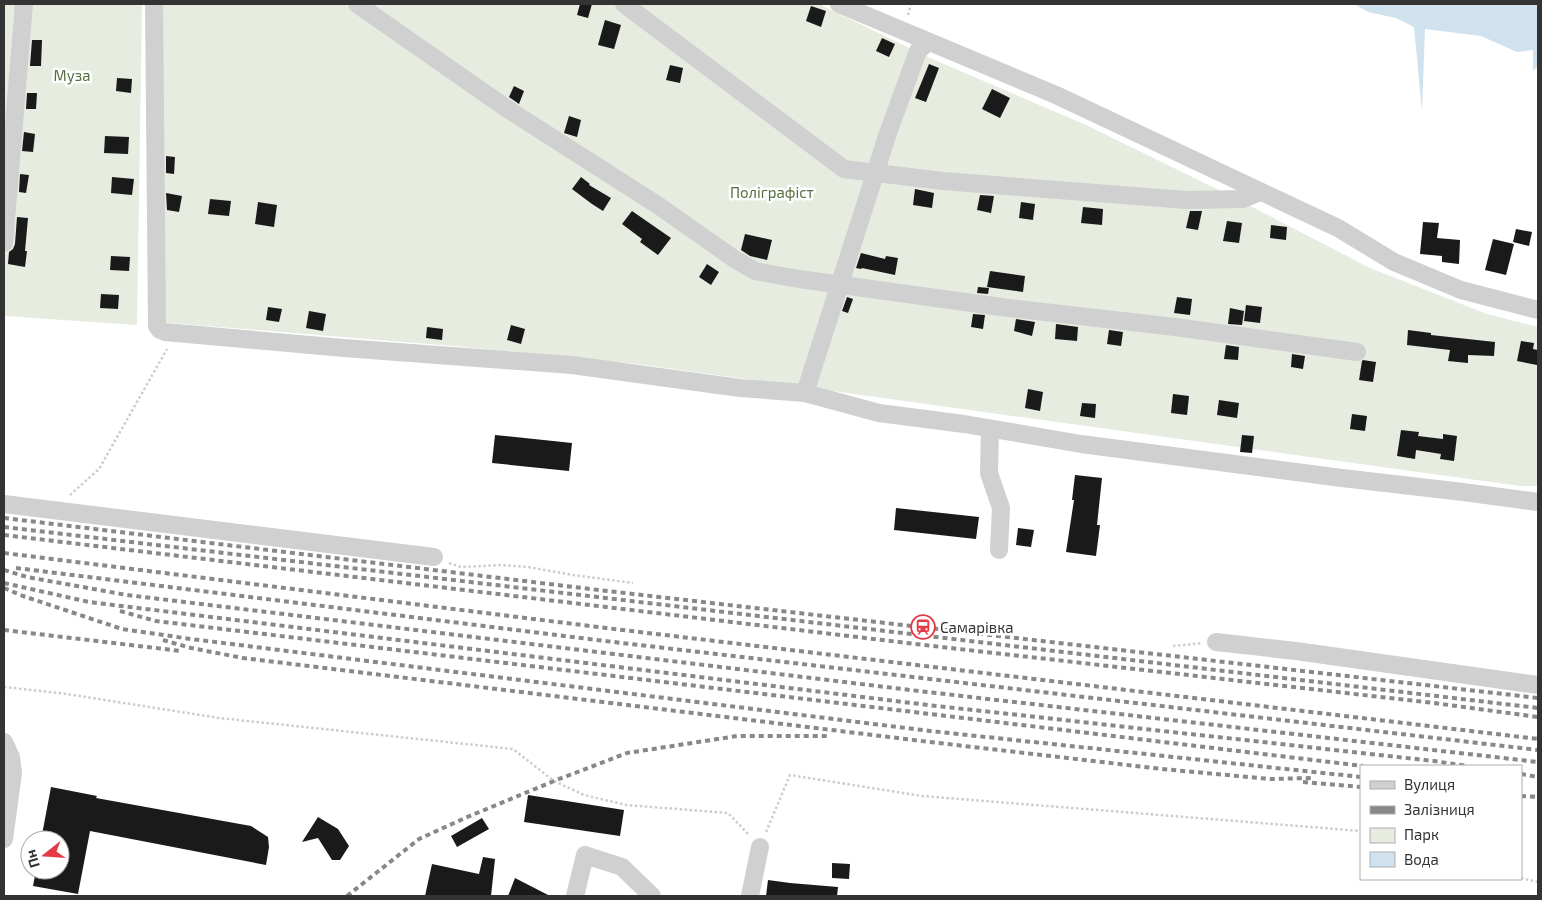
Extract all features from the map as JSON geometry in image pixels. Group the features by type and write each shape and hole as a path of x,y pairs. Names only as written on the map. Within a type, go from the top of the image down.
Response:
{"street":[{"path":"4,243 24,4"},
{"path":"154,4 157,326 165,332 572,365 740,388 805,393 879,413 1081,444 1538,502"},
{"path":"357,4 509,110 659,206 754,271 1001,307 1174,327 1358,352"},
{"path":"624,4 844,168 944,181 1186,200 1243,199 1260,192"},
{"path":"839,4 1056,95 1338,228 1394,262 1461,290 1538,310"},
{"path":"805,393 888,133 918,51 928,42"},
{"path":"990,429 989,473 1001,508 999,550"},
{"path":"4,504 434,557"},
{"path":"1216,642 1296,651 1538,686"},
{"path":"4,742 11,757 13,774 4,839"},
{"path":"750,896 760,847"},
{"path":"575,896 585,855 622,867 652,896"}],"path":[{"path":"53,510 99,469 177,332"},
{"path":"434,557 461,567 501,565 528,567 633,583"},
{"path":"1173,646 1216,642"},
{"path":"4,687 67,694 219,718 513,749 554,781 584,795 626,805 728,813 760,847 790,774 922,796 1360,831"},
{"path":"1522,878 1538,882"}],"green space":[{"name":"Муза","path":"4,4 142,4 137,325 4,316"},
{"name":"Поліграфіст","path":"155,4 819,4 930,58 1086,125 1235,198 1370,268 1487,314 1538,327 1538,486 1520,486 637,364 465,347 158,322"}],"water":[{"path":"1354,4 1538,4 1538,66 1533,71 1533,50 1517,52 1481,36 1425,29 1422,111 1414,27 1396,18 1368,12"}],"building":[{"path":"580,4 592,4 588,18 577,15"},
{"path":"811,6 826,11 821,27 806,21"},
{"path":"605,20 621,25 614,49 598,45"},
{"path":"882,38 895,44 889,57 876,51"},
{"path":"32,40 42,40 41,66 30,66"},
{"path":"929,64 939,68 926,102 915,98"},
{"path":"670,65 683,68 680,83 666,80"},
{"path":"117,78 132,79 131,93 116,91"},
{"path":"514,86 524,91 519,104 509,97"},
{"path":"992,89 1010,98 1000,118 982,109"},
{"path":"27,93 37,93 36,109 26,109"},
{"path":"569,116 581,120 577,137 564,133"},
{"path":"24,132 35,134 33,152 22,151"},
{"path":"105,136 129,137 128,154 104,153"},
{"path":"166,156 175,157 174,174 166,173"},
{"path":"20,174 29,175 26,193 19,192"},
{"path":"112,177 134,179 132,195 111,193"},
{"path":"581,177 589,185 611,198 603,211 572,189"},
{"path":"915,189 934,193 932,208 913,205"},
{"path":"166,193 182,196 179,212 167,210"},
{"path":"980,195 994,196 991,213 977,210"},
{"path":"210,199 231,201 229,216 208,214"},
{"path":"258,202 277,205 274,227 255,224"},
{"path":"1021,202 1035,204 1033,220 1019,218"},
{"path":"1083,207 1103,209 1102,225 1081,223"},
{"path":"632,211 671,238 658,255 640,242 642,239 622,224"},
{"path":"1190,211 1202,211 1198,230 1186,228"},
{"path":"17,217 28,218 25,267 8,264 9,252 15,244"},
{"path":"1227,221 1242,223 1239,243 1223,241"},
{"path":"1423,222 1439,223 1437,238 1460,240 1459,264 1442,262 1442,256 1420,254"},
{"path":"1271,225 1287,227 1286,240 1270,238"},
{"path":"1516,229 1532,232 1529,246 1513,242"},
{"path":"745,234 772,240 767,260 750,256 741,250"},
{"path":"1493,239 1514,244 1506,275 1485,270"},
{"path":"861,253 885,259 886,256 898,258 895,275 856,268"},
{"path":"111,256 130,257 129,271 110,270"},
{"path":"707,264 719,272 711,285 699,277"},
{"path":"990,271 1025,276 1023,292 987,287"},
{"path":"978,287 989,288 988,294 977,293"},
{"path":"101,294 119,295 118,309 100,308"},
{"path":"847,297 853,299 848,313 842,311"},
{"path":"1177,297 1192,299 1190,315 1174,313"},
{"path":"1246,305 1262,307 1260,323 1244,321"},
{"path":"268,307 282,309 279,322 266,320"},
{"path":"1230,308 1244,311 1242,325 1228,324"},
{"path":"309,311 326,314 323,331 306,328"},
{"path":"973,314 985,315 983,329 971,327"},
{"path":"1016,319 1035,322 1032,336 1014,331"},
{"path":"1056,324 1078,327 1077,341 1055,339"},
{"path":"511,325 525,329 521,344 507,340"},
{"path":"427,327 443,329 442,340 426,338"},
{"path":"1109,330 1123,332 1121,346 1107,344"},
{"path":"1408,330 1431,333 1431,335 1495,342 1494,356 1468,355 1468,363 1448,361 1450,350 1407,345"},
{"path":"1521,341 1534,343 1533,349 1538,350 1537,365 1517,361"},
{"path":"1226,345 1239,347 1238,360 1224,359"},
{"path":"1292,354 1305,356 1303,369 1291,367"},
{"path":"1363,360 1376,362 1373,382 1359,380"},
{"path":"1028,389 1043,392 1040,411 1025,408"},
{"path":"1173,394 1189,396 1187,415 1171,413"},
{"path":"1219,400 1239,403 1237,418 1217,415"},
{"path":"1082,403 1096,404 1095,418 1080,416"},
{"path":"1352,414 1367,416 1365,431 1350,429"},
{"path":"1401,430 1419,432 1418,436 1443,439 1443,434 1457,436 1454,461 1440,459 1441,454 1416,450 1415,459 1397,456"},
{"path":"495,435 572,443 569,471 492,463"},
{"path":"1242,435 1254,436 1252,453 1240,452"},
{"path":"1075,475 1102,478 1097,525 1100,525 1096,556 1066,552 1074,500 1072,500"},
{"path":"896,508 979,517 976,539 894,530"},
{"path":"1018,528 1034,530 1031,547 1016,545"},
{"path":"51,787 97,796 96,798 251,826 268,837 269,847 266,865 90,831 78,894 33,886 34,880 70,880 70,830 43,830"},
{"path":"528,795 624,810 620,836 524,822"},
{"path":"318,817 338,829 349,846 340,860 332,860 318,838 302,842"},
{"path":"482,818 489,829 457,847 451,836"},
{"path":"483,857 495,859 491,896 425,896 432,864 479,874"},
{"path":"832,863 850,864 849,879 832,878"},
{"path":"515,878 550,896 508,896"},
{"path":"768,880 838,887 837,896 766,896"}],"railway":[{"path":"4,518 607,591 1538,698"},
{"path":"4,527 1538,708"},
{"path":"4,535 924,645 1434,703 1538,717"},
{"path":"4,553 606,628 1538,739"},
{"path":"16,568 605,641 1538,750"},
{"path":"4,570 27,577 127,595 927,692 1538,762"},
{"path":"4,583 89,602 928,705 1460,765"},
{"path":"4,588 122,629 191,639 930,731 1360,777"},
{"path":"120,611 156,621 1360,766"},
{"path":"4,630 181,651"},
{"path":"163,640 191,648 243,658 930,742 1162,769 1270,779 1311,778"},
{"path":"347,896 419,839 554,781 627,753 737,736 830,736"},
{"path":"1522,774 1538,777"},
{"path":"1303,782 1360,787"},
{"path":"1522,796 1538,797"}],"place":[{"name":"Самарівка","path":"923,627"}]}
